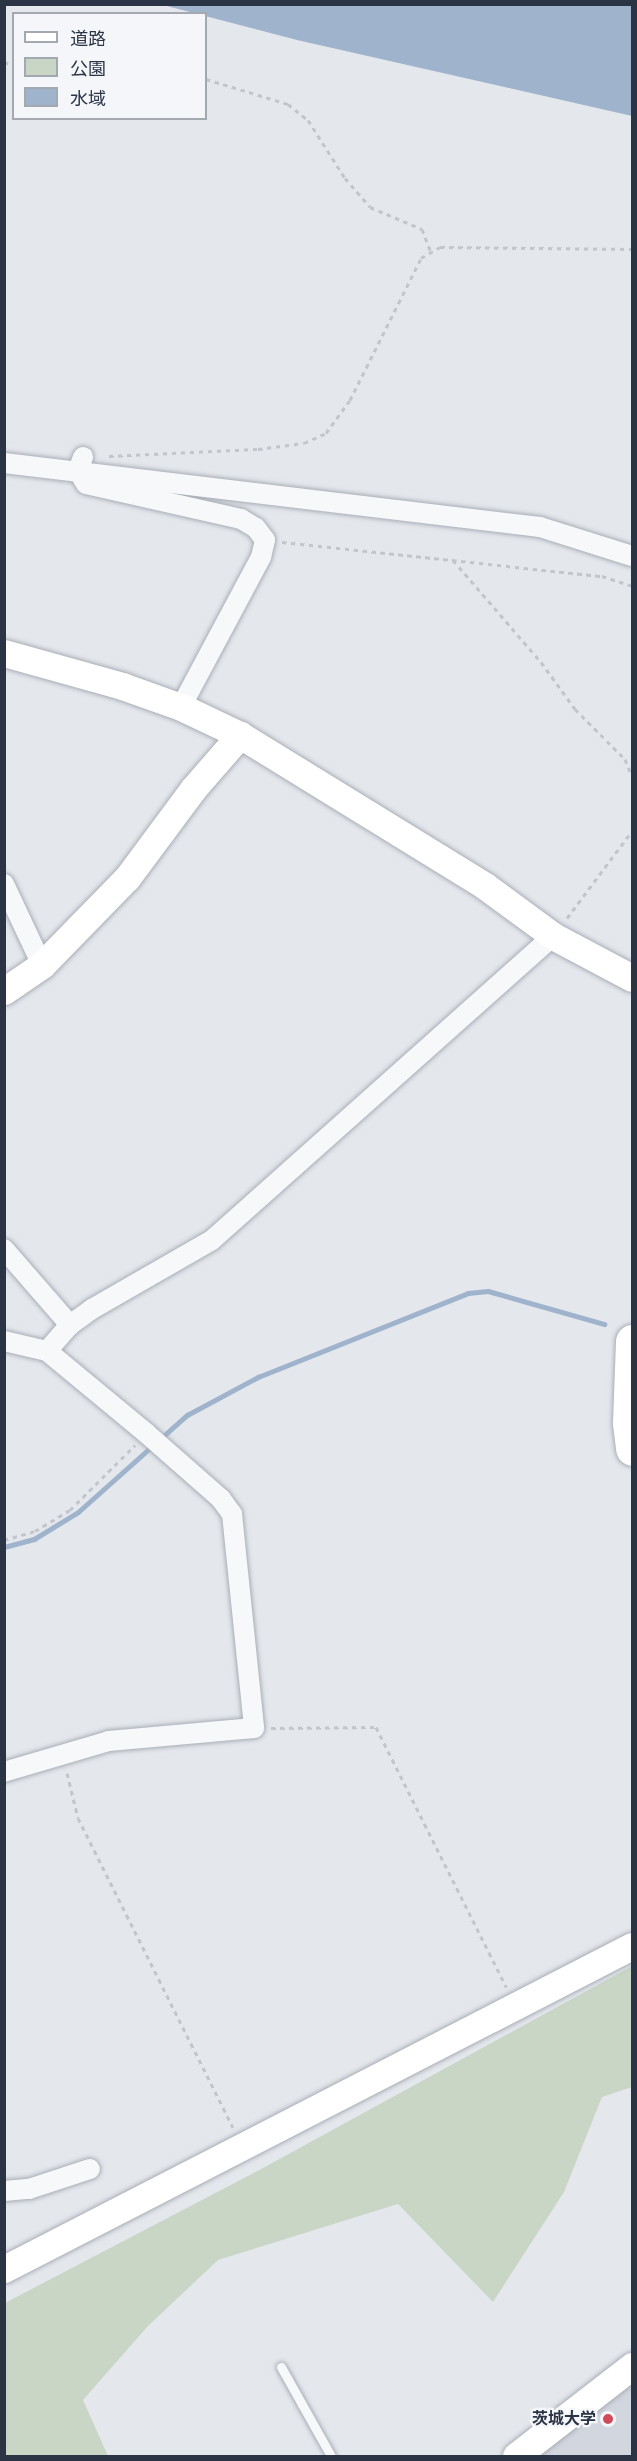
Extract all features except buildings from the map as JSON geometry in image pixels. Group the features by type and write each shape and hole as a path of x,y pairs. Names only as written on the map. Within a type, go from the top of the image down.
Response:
{"highway":[{"path":"633,1341 629,1423 633,1449"}],"street":[{"path":"4,463 80,464 540,527 564,532 633,556"},
{"path":"80,464 86,484 241,519 256,528 265,540 261,557 181,707"},
{"path":"4,653 181,707 240,735 485,886 553,936 633,978"},
{"path":"4,991 42,966 127,878 193,789 240,735"},
{"path":"4,884 42,966"},
{"path":"47,1351 70,1325 116,1293 212,1240 553,936"},
{"path":"4,1249 70,1325"},
{"path":"4,1341 47,1351 152,1438 232,1514 255,1728 109,1741 4,1772"},
{"path":"4,2269 243,2144 515,2008 633,1946"},
{"path":"4,2191 29,2189 90,2169"},
{"path":"516,2457 633,2366"}],"lane":[{"path":"280,2367 331,2457"}],"path":[{"path":"207,79 288,104 308,120 345,178 370,207 422,229 431,252"},
{"path":"80,464 258,449 304,443 326,433 350,400 421,258 440,247 468,244 633,249"},
{"path":"265,540 602,576 633,586"},
{"path":"453,560 541,662 575,709 625,759 633,776"},
{"path":"553,936 633,831"},
{"path":"4,1540 35,1531 70,1510 152,1438"},
{"path":"255,1728 376,1727 515,2008"},
{"path":"63,1754 78,1818 243,2144"}],"shaded area":[{"name":"茨城大学","path":"632,2381 632,2456 536,2456"}],"green space":[{"path":"632,1966 632,2087 602,2097 564,2192 493,2302 398,2204 218,2260 148,2326 83,2400 108,2456 5,2456 5,2303 263,2168"}],"water":[{"path":"163,5 632,5 632,116 297,40 207,16 207,12 190,12"}],"waterway":[{"path":"4,1547 34,1539 78,1512 187,1415 258,1377 468,1293 488,1291 604,1324"}],"place":[{"name":"茨城大学","path":"608,2419"}]}
